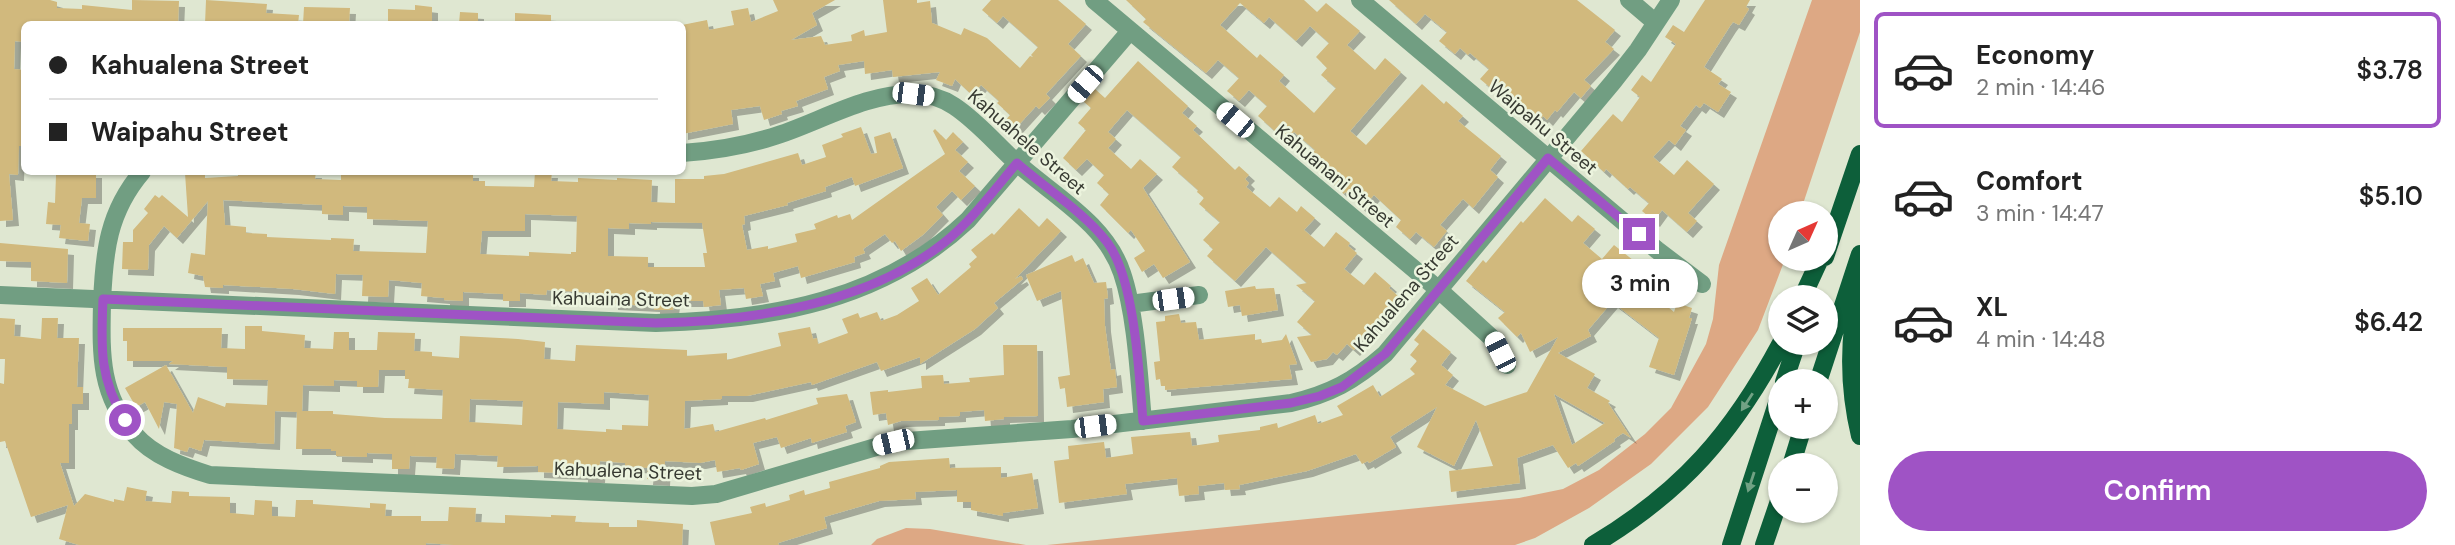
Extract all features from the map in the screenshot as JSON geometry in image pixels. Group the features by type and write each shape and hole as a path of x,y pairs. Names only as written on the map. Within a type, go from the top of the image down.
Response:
{"main road":[{"path":"1839,215 1860,154"},
{"path":"1822,369 1860,254"},
{"path":"1860,286 1852,321 1850,373 1860,436"},
{"path":"1593,545 1652,506 1688,475 1743,409 1774,355"},
{"path":"1731,545 1768,431"},
{"path":"1764,545 1771,523"}],"street":[{"name":"Kahuanani Street","path":"1094,0 1439,290 1494,340 1507,365"},
{"name":"Waipahu Street","path":"1360,0 1657,250 1702,284"},
{"path":"1629,0 1656,23"},
{"name":"Kahualena Street","path":"103,299 100,350 105,377 115,404 135,436 160,455 183,467 210,475 692,496 739,488 893,442 1072,429 1291,403 1342,387 1385,354 1613,82 1671,0"},
{"name":"Kahuaina Street","path":"0,295 656,323 743,318 781,312 831,299 877,281 915,262 945,242 968,220 1130,32"},
{"name":"Kahuahele Street","path":"686,153 727,148 771,138 889,96 913,94 938,97 955,107 1096,229 1108,244 1122,273 1130,304 1143,421"},
{"path":"103,299 105,251 110,229 122,202 140,175"},
{"path":"1130,304 1199,295"}],"shaded area":[{"path":"1812,0 1860,0 1860,32 1804,201 1768,201 1768,271 1780,271 1775,285 1768,285 1768,304 1758,330 1708,407 1651,464 1589,508 1535,538 1515,545 1047,545 1519,498 1563,489 1599,470 1645,434 1671,408 1706,344 1713,319 1719,265"},
{"path":"906,528 930,529 1026,545 871,545 877,539"}],"building":[{"path":"0,0 50,0 57,2 57,8 82,9 82,5 132,10 132,0 179,1 178,21 21,21 21,42 15,41 14,69 21,70 21,146 18,175 9,174 13,220 0,221"},
{"path":"206,0 267,4 266,13 299,15 298,21 205,21"},
{"path":"773,0 835,0 812,13 817,25 791,40 821,36 825,45 852,41 851,35 864,30 865,36 887,32 883,0 917,0 917,3 930,1 932,23 961,35 964,28 987,38 1020,68 1030,56 1033,57 1031,55 1038,47 1003,16 997,23 982,10 991,0 1058,0 1086,24 1068,44 1081,56 1046,94 1050,98 1039,109 1036,106 1015,129 1005,121 1010,115 981,85 972,95 955,79 952,86 936,80 940,72 893,77 892,70 865,74 864,61 838,65 840,71 824,77 828,89 796,101 798,106 781,111 782,114 764,120 760,106 731,110 733,124 686,133 686,24 707,20 709,30 734,25 731,11 748,8 751,22 778,11"},
{"path":"1126,0 1304,0 1317,12 1326,3 1360,31 1347,45 1375,70 1385,58 1401,72 1350,131 1366,145 1422,84 1444,104 1446,101 1463,116 1458,121 1501,156 1490,170 1498,177 1473,208 1463,199 1440,225 1447,231 1434,247 1416,232 1410,239 1396,227 1401,220 1374,195 1362,208 1307,159 1315,150 1294,132 1286,141 1258,116 1267,106 1249,90 1239,101 1227,91 1239,78 1218,60 1206,73 1143,22 1146,19","holes":["1240,3 1264,23 1269,17 1296,41 1310,26 1329,43 1316,57 1327,68 1321,75 1336,88 1314,113 1279,81 1284,75 1260,54 1257,58 1220,25"]},
{"path":"1389,0 1577,0 1615,30 1605,42 1614,49 1584,80 1591,86 1581,98 1574,92 1557,112 1555,110 1547,120 1543,116 1538,122 1494,86 1492,89 1480,79 1489,69 1470,53 1468,55 1460,48 1455,54 1439,41 1447,32 1425,14 1416,24"},
{"path":"1705,0 1750,0 1746,7 1749,9 1739,25 1733,22 1704,67 1722,79 1718,84 1731,92 1718,112 1704,103 1700,108 1696,105 1680,126 1686,130 1675,145 1669,140 1653,157 1674,175 1687,160 1714,184 1688,213 1697,221 1687,232 1662,210 1654,221 1642,211 1649,203 1606,169 1604,172 1581,151 1613,114 1622,122 1640,97 1631,90 1642,75 1651,82 1676,44 1665,37 1673,25 1684,32"},
{"path":"415,5 432,7 432,21 388,21 388,9 415,10"},
{"path":"304,7 350,8 349,21 303,21"},
{"path":"460,12 478,13 478,21 459,21"},
{"path":"515,13 551,15 551,21 515,21"},
{"path":"1138,61 1188,106 1182,113 1197,126 1193,130 1235,170 1239,166 1249,175 1245,179 1249,183 1246,187 1270,207 1279,197 1297,212 1301,206 1315,218 1304,230 1324,247 1336,232 1350,243 1348,246 1357,253 1344,269 1364,285 1375,272 1391,286 1389,288 1399,297 1354,350 1347,344 1337,355 1333,352 1327,359 1311,362 1297,337 1312,335 1297,322 1315,301 1296,285 1307,283 1266,247 1235,281 1207,256 1213,249 1203,240 1220,222 1199,204 1204,198 1198,190 1172,167 1181,157 1127,110 1108,132 1116,139 1108,148 1131,169 1140,159 1157,174 1143,188 1190,262 1163,278 1154,264 1142,272 1134,258 1145,251 1131,230 1128,233 1100,205 1109,194 1097,183 1104,175 1087,159 1076,170 1063,158 1086,130 1078,123 1091,108 1084,102 1095,89 1105,98"},
{"path":"861,127 871,154 877,153 874,137 890,132 903,168 855,186 852,177 825,187 826,191 787,203 788,205 744,216 745,224 742,225 747,250 768,246 768,249 797,242 795,234 816,229 814,224 837,215 838,218 850,214 852,220 945,154 933,131 935,129 946,140 953,132 963,142 955,150 968,162 959,171 975,186 961,200 952,191 936,207 943,215 901,251 895,241 892,243 885,234 863,249 865,253 854,257 855,262 801,278 798,266 773,273 775,281 760,284 763,296 746,299 744,288 719,290 721,305 704,307 703,301 674,301 673,310 654,310 654,306 612,304 612,294 547,290 546,295 520,293 520,301 503,301 503,294 463,292 463,301 444,300 421,296 422,283 389,280 388,297 362,296 363,275 336,274 335,294 223,285 223,288 205,287 203,276 188,273 191,253 205,255 208,201 177,238 164,226 149,245 148,270 122,269 123,242 133,242 133,230 148,213 144,209 155,195 159,198 162,195 188,217 185,175 205,175 205,178 238,175 316,175 315,179 341,180 341,175 473,175 473,181 485,181 485,186 534,187 535,175 552,175 551,181 578,182 578,178 652,180 651,202 675,203 675,179 704,179 704,176 724,174 798,153 802,165 826,157 822,145 843,137 841,134","holes":["223,200 322,205 322,214 343,215 343,206 367,207 367,219 428,221 426,253 353,251 354,239 267,237 267,234 246,233 246,227 225,225","525,214 577,216 576,252 529,252 529,256 480,254 482,231 525,231","629,223 702,223 707,253 703,253 705,267 648,267 648,257 608,256 608,228 629,229"]},
{"path":"56,175 96,175 96,198 82,198 79,223 90,224 88,241 59,238 61,225 46,224 48,202 55,203"},
{"path":"1545,198 1572,222 1578,215 1595,229 1583,243 1602,259 1614,245 1658,280 1649,291 1674,312 1677,303 1692,308 1689,318 1692,318 1674,375 1649,367 1659,338 1612,302 1588,330 1591,336 1558,353 1595,374 1587,388 1610,401 1608,403 1631,438 1623,433 1578,466 1576,463 1568,468 1553,445 1517,458 1520,483 1451,492 1449,471 1493,466 1476,420 1454,466 1417,447 1437,407 1390,437 1396,447 1369,463 1368,461 1362,464 1356,454 1307,471 1239,485 1240,489 1225,490 1224,483 1198,486 1199,494 1179,496 1177,478 1125,484 1127,494 1059,503 1054,461 1069,459 1068,446 1104,442 1106,458 1133,454 1131,437 1190,432 1192,446 1219,442 1218,435 1260,430 1260,427 1277,423 1278,428 1315,415 1318,424 1343,415 1337,406 1373,385 1380,397 1415,374 1410,369 1417,361 1410,355 1419,344 1414,340 1423,329 1451,352 1441,365 1453,375 1445,385 1485,406 1527,392 1558,337 1530,352 1521,333 1517,337 1498,318 1505,312 1466,281 1483,260 1486,263 1521,221 1523,223","holes":["1554,394 1605,423 1572,445"]},
{"path":"1019,208 1039,227 1047,218 1061,231 1015,279 1021,276 1023,279 994,303 998,308 975,329 920,364 920,357 881,371 877,362 812,385 811,382 747,396 685,401 684,429 713,424 715,432 818,404 816,398 847,394 856,422 845,426 847,432 812,443 811,438 781,448 777,437 753,443 759,464 741,470 717,472 715,460 700,463 665,461 664,480 647,479 648,468 600,461 599,477 582,477 582,474 538,472 538,466 497,467 498,456 455,454 454,469 436,468 437,457 410,456 409,469 392,469 392,454 367,453 367,457 336,456 336,451 331,449 296,449 297,412 275,411 274,444 204,440 201,451 189,447 187,452 174,448 177,404 164,402 159,429 145,402 136,407 125,388 166,365 193,413 198,397 225,407 226,403 267,405 268,380 227,379 227,367 169,364 173,361 127,361 127,341 123,341 123,328 222,328 221,348 245,349 245,326 262,326 262,331 305,335 304,348 333,349 334,332 349,332 349,350 377,350 378,332 415,333 414,351 432,352 432,356 459,358 460,336 518,339 545,342 544,359 575,361 576,345 687,350 687,356 727,353 727,360 781,346 778,333 810,327 813,339 817,338 818,344 848,333 842,319 858,313 860,318 877,312 881,321 897,315 919,301 911,288 927,278 938,295 971,267 969,264 977,257 971,250 992,233 994,235","holes":["379,370 405,370 405,379 409,379 408,388 443,390 442,419 385,418 333,414 333,411 302,411 303,385 334,386 334,380 357,381 357,387 378,387","604,392 649,395 648,426 622,425 622,430 606,429 606,432 557,429 558,402 604,404","470,399 523,401 522,425 469,422"]},
{"path":"0,243 68,249 67,283 31,281 31,262 0,261"},
{"path":"1072,255 1075,262 1083,258 1094,283 1106,282 1108,298 1104,299 1105,326 1111,370 1115,369 1117,387 1103,389 1104,402 1067,407 1065,388 1060,389 1058,377 1070,375 1061,291 1037,301 1026,275"},
{"path":"1255,286 1256,289 1274,288 1278,310 1242,316 1240,305 1228,307 1225,291"},
{"path":"1179,314 1181,323 1196,322 1199,340 1255,334 1255,340 1261,339 1262,343 1282,340 1286,334 1297,364 1289,365 1292,379 1165,390 1160,379 1156,380 1154,362 1160,361 1156,322 1165,321 1165,316"},
{"path":"0,318 15,319 14,336 41,339 42,318 58,318 57,338 79,338 77,387 83,387 83,404 72,404 69,463 60,463 74,506 85,494 114,502 114,499 124,501 127,487 147,491 145,501 171,503 172,491 189,492 189,496 230,497 230,513 254,515 255,500 272,501 272,516 295,517 296,500 313,500 313,504 370,508 370,503 386,504 385,516 421,516 421,521 448,521 449,507 476,508 475,522 505,523 505,515 551,515 576,516 575,522 609,523 609,527 637,527 637,520 683,524 682,545 79,545 59,539 68,505 31,517 5,441 0,442 0,383 4,384 5,359 0,359"},
{"path":"1003,345 1037,345 1038,416 1004,417 985,421 984,410 960,412 960,416 939,417 939,420 901,421 888,425 886,413 873,415 870,392 922,388 921,376 943,375 944,384 970,382 969,378 1004,375"},
{"path":"949,458 950,468 1001,467 1001,478 1032,473 1038,508 1003,513 1003,516 971,510 971,502 957,502 957,490 915,492 916,499 879,501 824,517 827,528 778,543 779,545 715,545 710,522 752,513 750,507 765,503 766,507 790,500 789,495 804,490 805,495 830,488 829,482 880,468 889,462"}],"route":[{"path":"125,420 115,404 105,377 100,350 103,299 656,323 743,318 781,312 831,299 915,262 945,242 968,220 1017,163 1096,229 1116,259 1130,304 1143,421 1291,403 1342,387 1385,354 1548,158 1639,234"}]}
